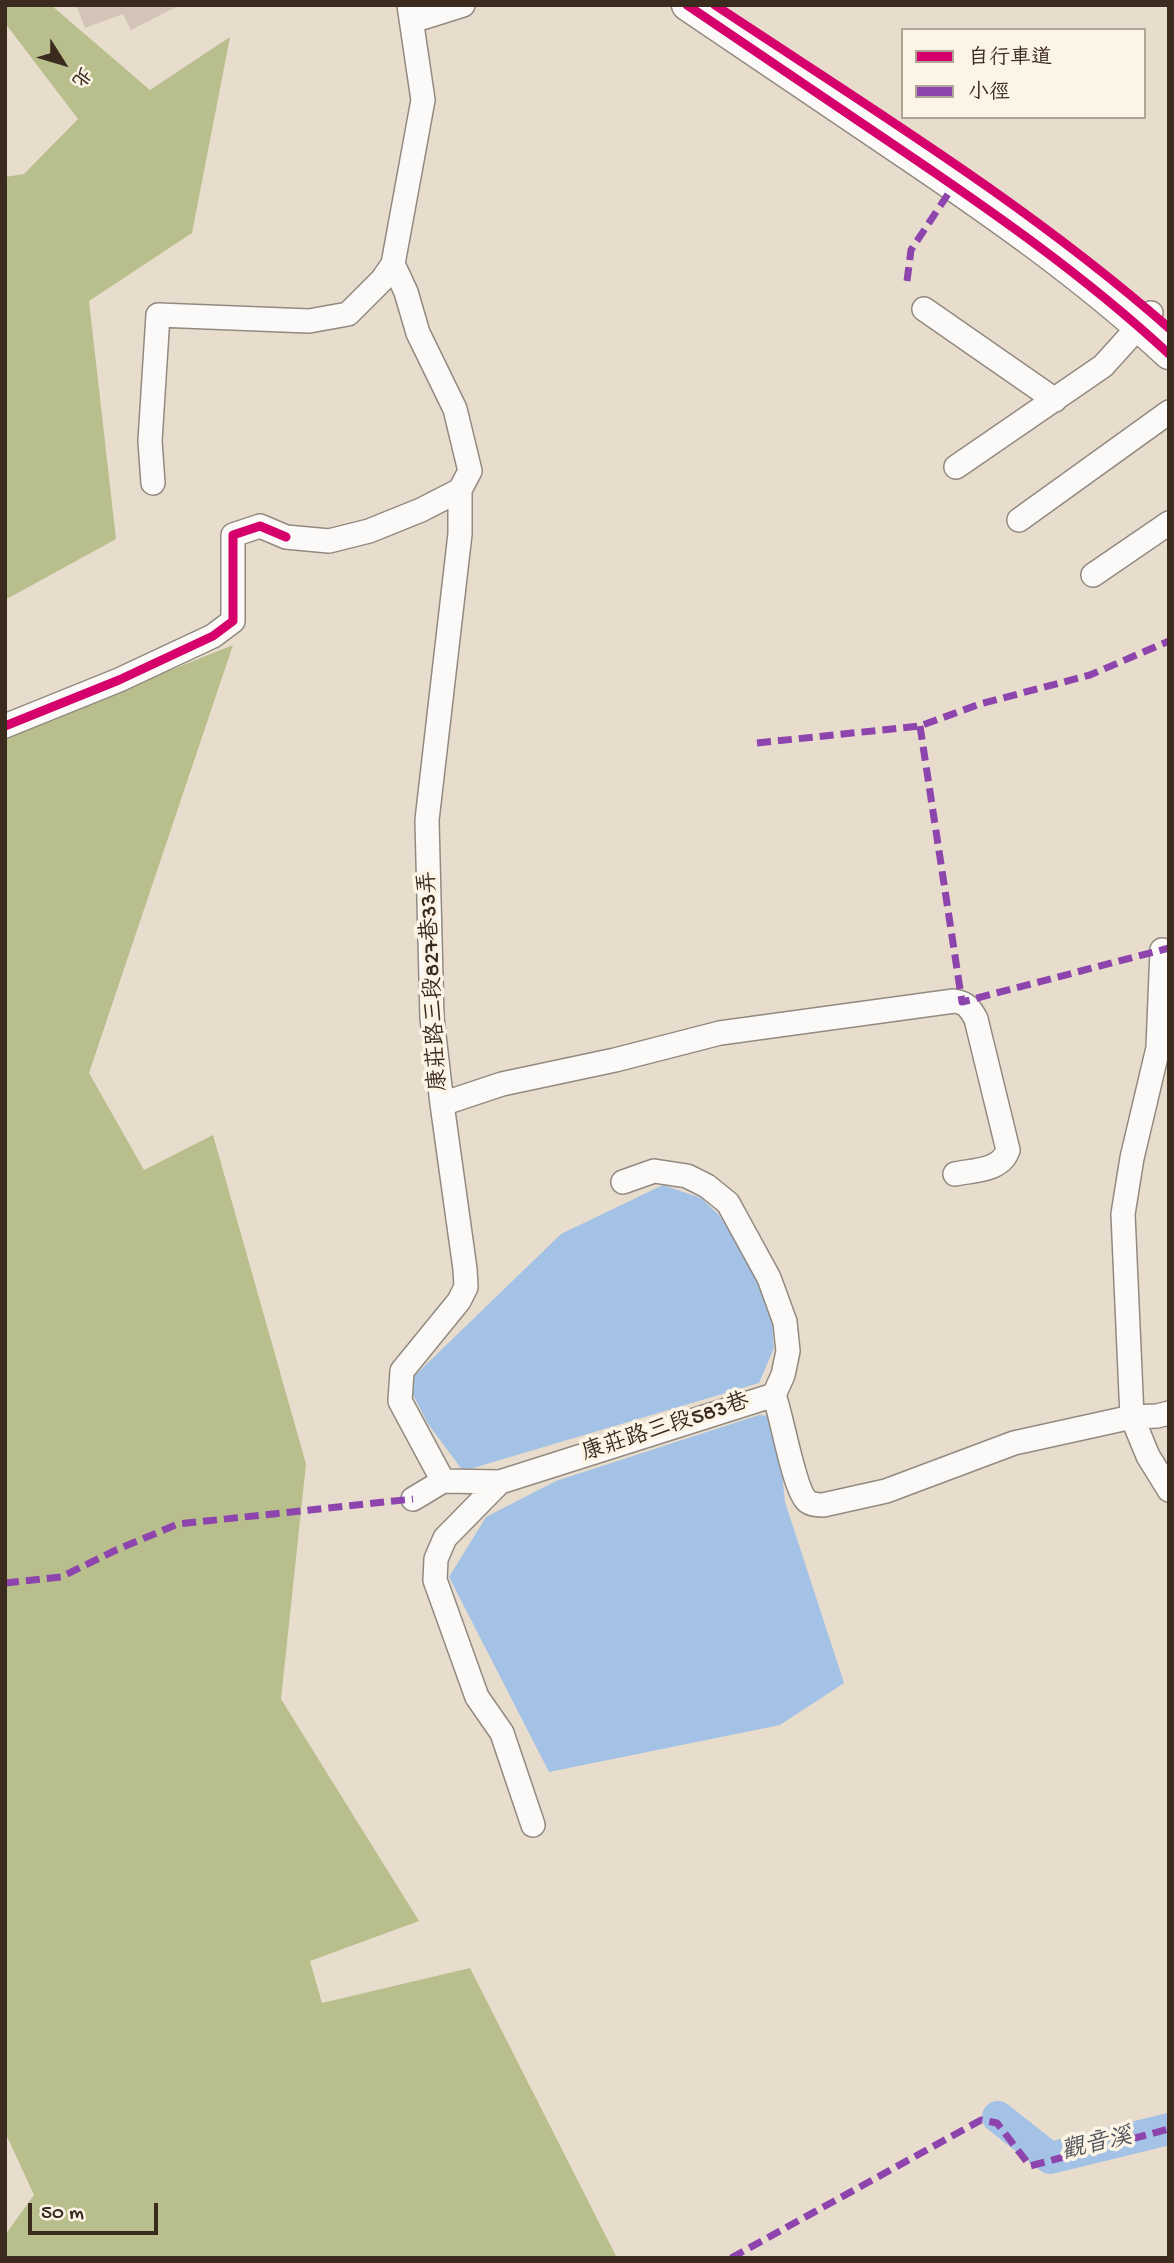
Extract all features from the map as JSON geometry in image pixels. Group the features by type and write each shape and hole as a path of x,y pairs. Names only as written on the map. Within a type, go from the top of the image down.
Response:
{"main road":[{"path":"687,5 1153,322"},
{"path":"715,5 971,174 1071,246 1153,322 1169,354"}],"street":[{"path":"153,483 150,441 158,315 309,321 348,314 382,280 393,264 423,100 411,13 463,5"},
{"name":"康莊路三段827巷33弄","path":"393,264 406,292 418,333 455,409 470,471 460,490 460,534 427,820 432,1018 466,1287 459,1301 402,1371 400,1401 443,1481"},
{"path":"924,309 1055,400"},
{"path":"956,467 1103,366 1153,322"},
{"path":"1019,520 1169,412"},
{"path":"5,726 119,680 213,636 233,621 233,535 260,526 286,537 329,541 369,531 421,510 460,490"},
{"path":"1093,575 1169,523"},
{"path":"1162,950 1158,1048 1132,1158 1123,1214 1132,1417 1148,1456 1169,1490"},
{"path":"442,1104 502,1084 615,1060 720,1033 962,1002 970,1007 976,1019 1008,1150 1005,1159 998,1165 955,1174"},
{"path":"623,1182 654,1171 687,1176 707,1186 728,1203 769,1278 785,1322 788,1351 783,1375 774,1395"},
{"name":"康莊路三段583巷","path":"533,1825 502,1734 477,1697 435,1580 436,1559 445,1538 500,1482 774,1395 799,1489 806,1500 823,1505 886,1491 1014,1443 1132,1417 1169,1413"},
{"path":"412,1499 443,1481 500,1482"}],"green space":[{"path":"5,5 51,5 150,90 230,37 192,233 89,301 116,539 5,600 5,177 24,174 78,119 5,23"},
{"path":"233,645 89,1073 144,1170 213,1135 306,1464 281,1699 419,1921 310,1961 322,2003 470,1968 617,2258 5,2258 5,2235 34,2195 5,2132 5,737"}],"water":[{"path":"663,1185 701,1198 719,1215 770,1295 774,1348 759,1383 463,1471 428,1424 407,1383 561,1234"},
{"path":"759,1415 776,1417 785,1502 844,1683 780,1725 549,1772 449,1577 486,1517 556,1481"}],"building":[{"path":"76,5 180,5 131,30 123,14 85,28"}],"waterway":[{"name":"觀音溪","path":"998,2117 1050,2158 1169,2129"}],"marked path":[{"path":"907,281 911,250 954,185"},
{"path":"757,743 920,726 980,704 1090,675 1169,641"},
{"path":"920,726 962,1002 1169,948"},
{"path":"5,1583 61,1577 178,1524 413,1499"},
{"path":"731,2258 981,2120 997,2123 1030,2166 1169,2129"}],"cycle path":[{"path":"687,5 1000,218 1104,297 1169,354"},
{"path":"715,5 1005,199 1116,283 1169,328"},
{"path":"5,726 119,680 213,636 233,621 233,535 260,526 286,537"}]}
